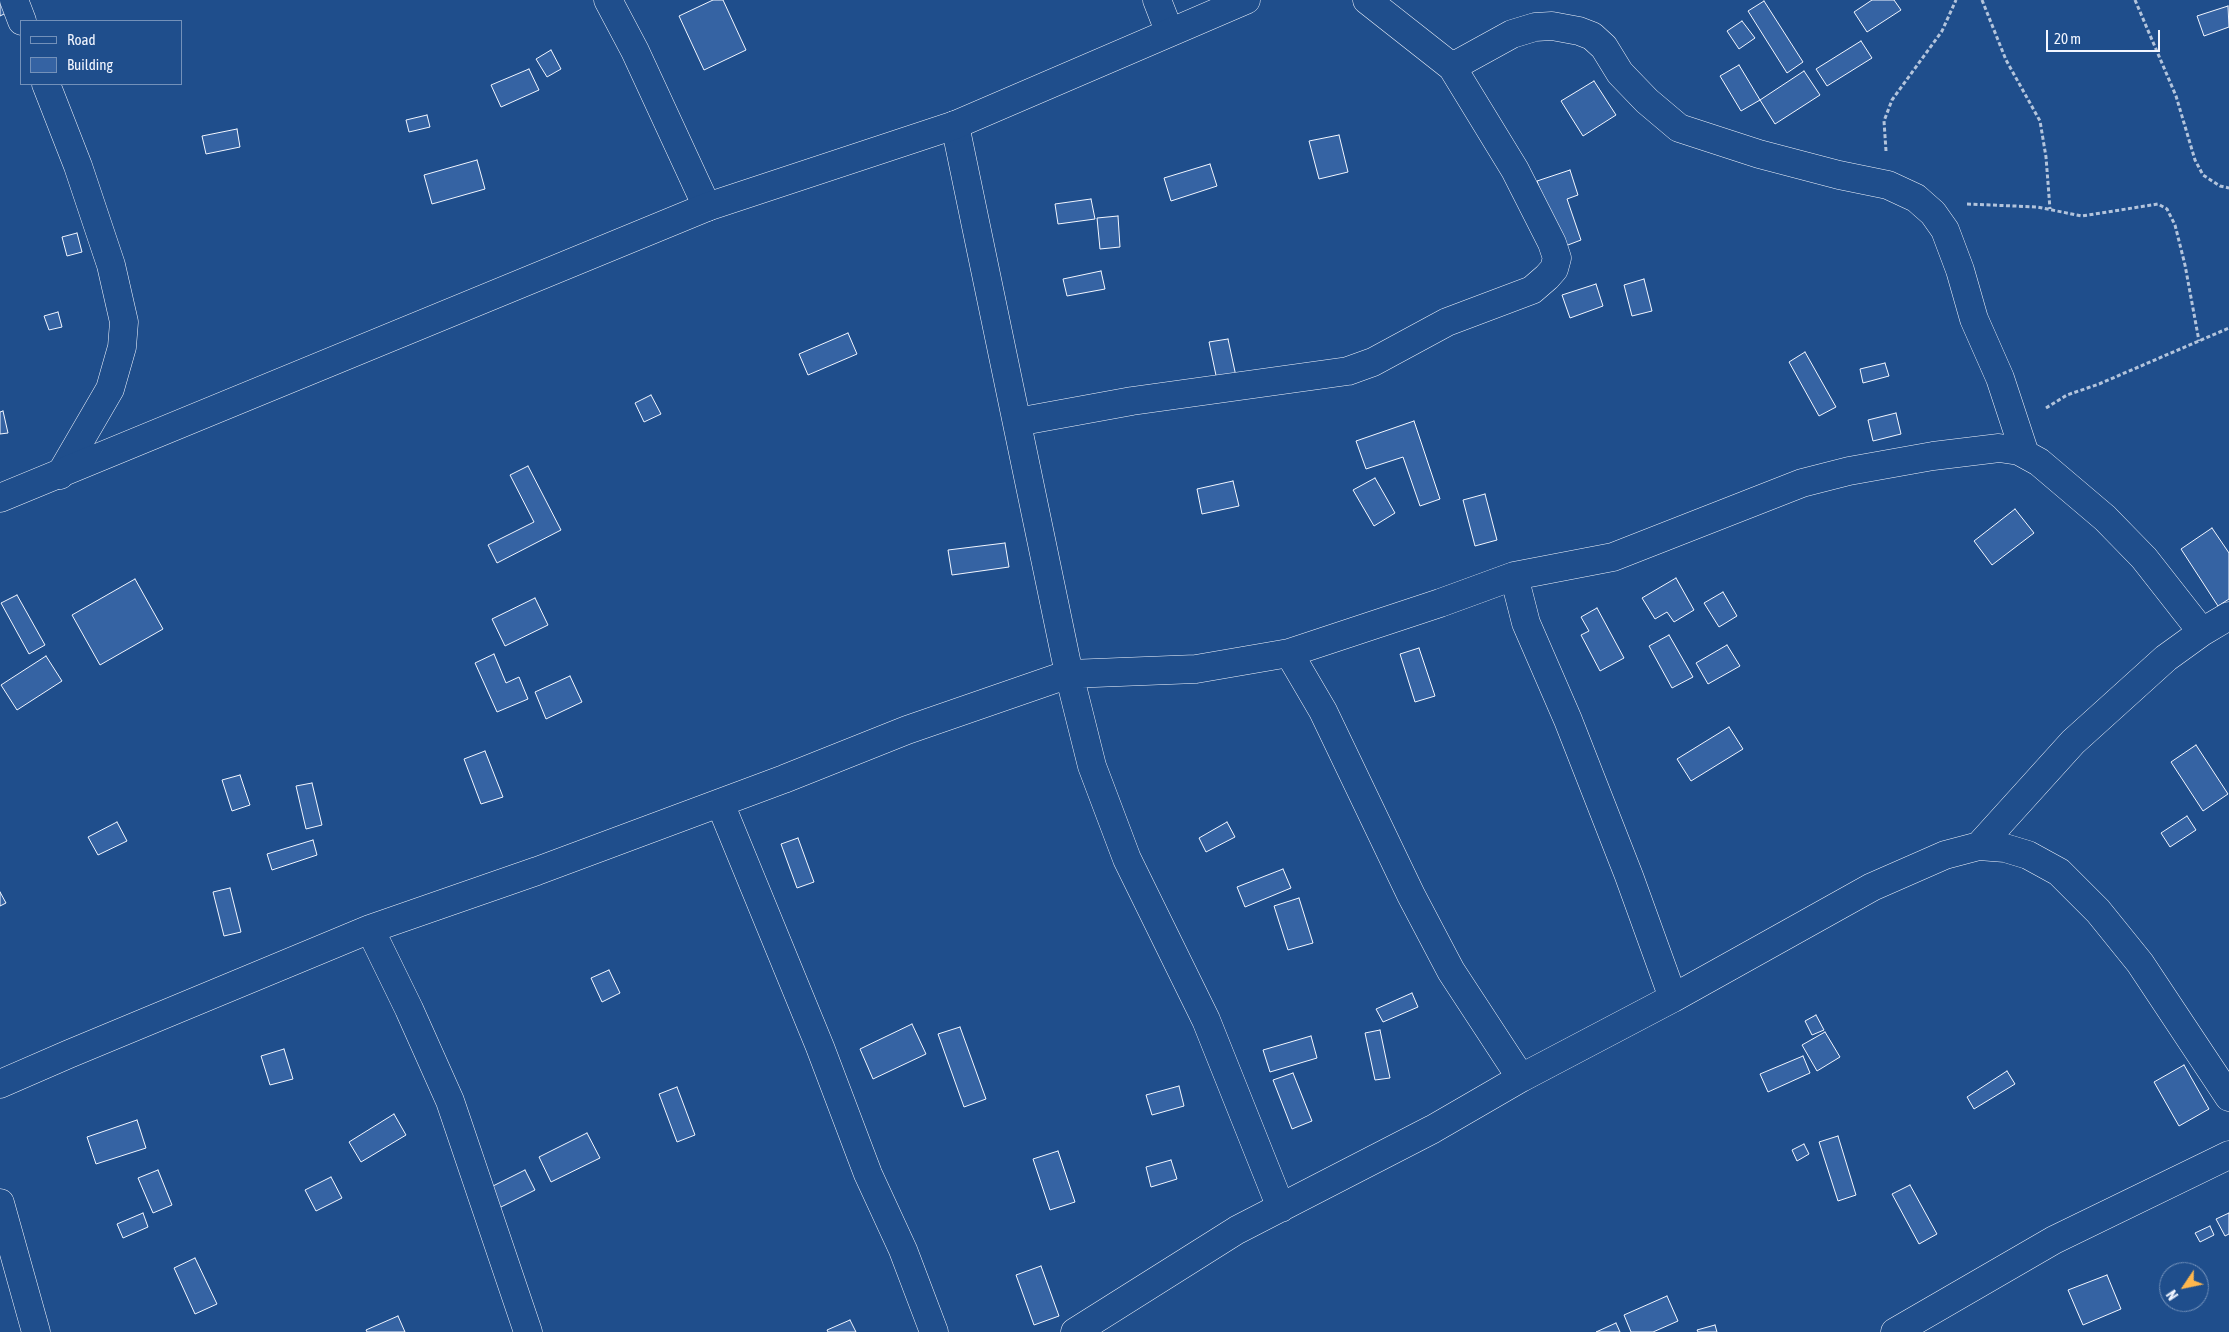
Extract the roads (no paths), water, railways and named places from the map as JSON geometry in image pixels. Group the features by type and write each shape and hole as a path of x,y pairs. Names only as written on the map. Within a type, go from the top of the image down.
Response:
{"main road":[{"path":"14,0 22,20"},
{"path":"608,0 635,52 707,207"},
{"path":"1157,0 1169,32"},
{"path":"0,498 60,475 707,207 955,125 1246,0"},
{"path":"1017,422 1132,400 1348,371 1373,362 1447,322 1532,290 1548,277 1554,269 1557,258 1552,243 1515,170 1452,67 1368,0"},
{"path":"1452,67 1512,34 1535,27 1552,26 1579,31 1592,36 1604,47 1620,73 1647,102 1679,128 1759,154 1839,175 1888,185 1916,198 1933,213 1945,230 1960,270 1974,319 2000,378 2025,454"},
{"path":"46,85 78,166 111,265 124,322 122,347 110,389 60,475"},
{"path":"955,125 1069,674 1092,766 1127,859 1206,1020 1281,1208"},
{"path":"0,1084 370,929 720,803 907,730 1069,674 1196,668 1289,654 1514,576 1613,557 1802,483 1849,471 1933,456 1999,448 2025,454 2039,462 2105,518 2144,558 2202,632"},
{"path":"1514,576 1526,623 1579,748 1629,876 1673,998"},
{"path":"1979,846 2073,742 2166,658 2202,632 2229,616"},
{"path":"1289,654 1323,711 1411,895 1451,971 1521,1078"},
{"path":"720,803 820,1047 868,1174 903,1250 934,1332"},
{"path":"1075,1332 1237,1230 1434,1129 1521,1078 1673,998 1872,887 1945,855 1979,846 2005,848 2028,856 2059,872 2098,911 2140,963 2229,1097"},
{"path":"370,929 409,1009 450,1101 528,1332"},
{"path":"1895,1332 2054,1240 2229,1155"},
{"path":"0,1204 36,1332"}]}
